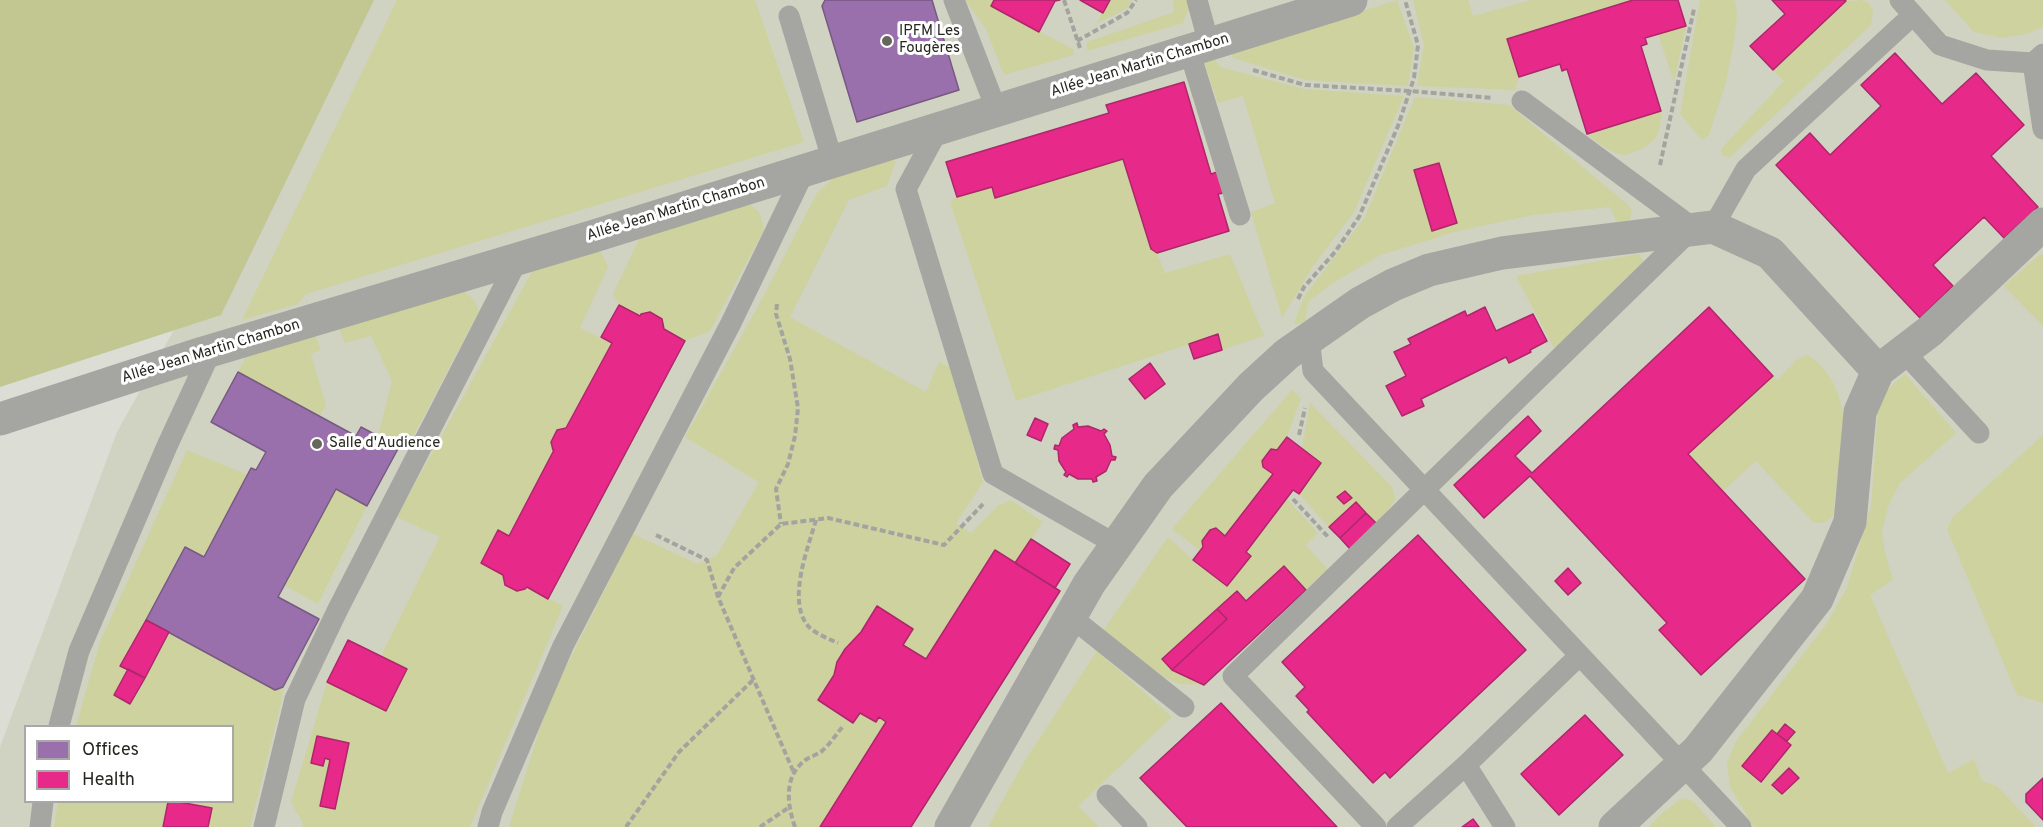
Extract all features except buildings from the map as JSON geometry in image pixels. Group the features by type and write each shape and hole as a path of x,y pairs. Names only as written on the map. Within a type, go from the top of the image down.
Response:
{"street":[{"name":"Allée Jean Martin Chambon","path":"0,419 212,351 518,259 1351,0"},
{"path":"1615,827 1698,750 1817,599 1850,522 1860,412 1878,371 1930,332 2043,224"},
{"path":"951,827 1089,584 1158,486 1251,387 1287,354 1360,303 1393,285 1429,270 1502,253 1703,228 1770,253 1878,371"}],"lane":[{"path":"954,0 997,111"},
{"path":"1197,0 1199,47 1240,215"},
{"path":"1376,827 1233,676 1424,489 1703,228 1746,169 1907,8 1940,45 1987,60 2038,59 2043,129"},
{"path":"488,827 492,812 563,646 731,323 819,166 789,16"},
{"path":"1522,101 1653,198 1703,228"},
{"path":"939,128 906,189 993,474 1117,544"},
{"path":"264,827 295,699 338,609 518,259"},
{"path":"1308,338 1313,371 1741,827"},
{"path":"59,725 78,651 167,446 212,351"},
{"path":"1903,351 1979,433"},
{"path":"1071,617 1184,707"},
{"path":"1397,827 1466,765 1579,656"},
{"path":"1466,765 1505,827"},
{"path":"1107,795 1137,827"},
{"path":"40,827 44,803"}],"path":[{"path":"1064,0 1091,81"},
{"path":"1077,41 1127,14 1136,0"},
{"path":"1296,304 1304,287 1335,252 1359,217 1398,126 1414,78 1418,45 1405,0"},
{"path":"1653,198 1694,9"},
{"path":"1199,47 1224,62 1305,85 1522,101"},
{"path":"777,302 776,314 790,358 798,408 795,436 788,464 776,489 781,524"},
{"path":"718,597 734,568 781,524 828,518 944,545 1005,481"},
{"path":"1293,500 1350,561"},
{"path":"816,520 799,581 801,615 810,628 838,643"},
{"path":"628,521 708,560 718,597 794,773"},
{"path":"626,827 679,752 754,679"},
{"path":"795,827 788,808 789,788 794,773 805,760 822,751 844,725"},
{"path":"760,827 788,808"}],"shaded area":[{"path":"344,0 2043,0 2043,827 0,827 0,747 117,432 200,283"}],"green space":[{"path":"0,0 374,0 221,315 0,387"},
{"path":"397,0 755,0 804,142 306,294 298,304 242,320"},
{"path":"965,0 994,0 991,6 1073,49 1074,55 1004,75 986,29"},
{"path":"1110,0 1132,0 1126,9 1096,24"},
{"path":"1173,0 1187,0 1189,8 1183,23 1087,51 1087,42 1174,12"},
{"path":"1397,0 1414,48 1408,86 1305,80 1233,58 1232,53"},
{"path":"1413,0 1468,0 1473,16 1531,0 1633,0 1507,39 1519,77 1515,90 1417,86 1424,45"},
{"path":"1700,0 1735,0 1737,15 1726,82 1709,135 1702,140 1680,114"},
{"path":"1862,0 1869,3 1873,11 1871,25 1730,157 1722,156 1721,149 1784,81 1773,70 1846,1"},
{"path":"1945,0 2043,0 2043,27 2027,34 2001,38 1974,32"},
{"path":"1686,26 1674,82 1658,34"},
{"path":"1215,59 1220,67 1304,89 1404,96 1354,212 1313,266 1282,318 1251,212 1275,203 1243,96 1218,103 1204,62"},
{"path":"1415,97 1509,105 1627,204 1632,211 1630,220 1617,223 1610,207 1533,215 1458,231 1381,255 1334,282 1308,302 1305,323 1294,324 1304,297 1365,217"},
{"path":"1661,111 1660,126 1656,137 1648,145 1628,155 1610,150 1587,134"},
{"path":"1123,159 1151,249 1157,253 1165,273 1230,254 1264,336 1222,350 1217,335 1016,401 950,202 957,197 992,187 996,197"},
{"path":"896,160 887,186 849,200 790,317 926,392 939,362 952,368 983,482 956,523 971,533 998,506 1011,500 1043,522 1015,563 995,550 926,659 903,645 913,629 877,607 861,632 845,649 837,662 834,675 818,701 853,723 860,713 875,722 879,717 886,722 820,827 509,827 548,703 633,534 698,564 717,555 759,482 685,437 760,303 817,193 838,174 865,164"},
{"path":"748,203 760,213 764,230 710,331 685,341 664,329 662,319 650,312 640,316 619,305 613,294 642,233"},
{"path":"600,249 608,267 580,328 612,343 566,428 557,430 551,441 554,450 509,536 498,531 481,562 503,575 505,585 517,591 527,587 563,606 470,827 302,827 303,823 291,802 327,682 386,710 407,669 381,656 440,537 397,517 533,270"},
{"path":"1639,254 1647,267 1555,350 1516,276"},
{"path":"2043,254 2043,326 2004,286"},
{"path":"461,289 474,300 479,311 408,446 399,447 378,436 392,381 371,336 345,343 337,325"},
{"path":"314,332 321,350 311,354 326,405 320,416 238,372 247,355"},
{"path":"1807,355 1821,366 1832,381 1840,399 1843,417 1833,516 1824,523 1813,522 1756,461 1722,492 1688,454 1773,376 1778,380 1796,360"},
{"path":"1905,374 1956,433 1900,483 1888,507 1882,532 1893,580 1870,595 1948,773 1974,759 1982,781 1997,786 2036,827 1754,827 1730,787 1727,763 1735,743 1827,623 1846,590 1871,507 1878,410 1882,394"},
{"path":"1292,390 1301,398 1287,437 1277,450 1271,450 1263,467 1273,474 1225,536 1216,529 1210,530 1202,541 1201,551 1172,529"},
{"path":"1310,403 1392,487 1396,499 1377,524 1356,502 1329,527 1299,494 1321,463 1302,448"},
{"path":"2043,435 2043,703 2017,695 1947,529 1953,517"},
{"path":"187,450 248,475 204,557 184,547 121,666 128,670 114,695 131,704 169,632 275,689 283,687 281,704 250,827 54,827 58,803 234,803 234,725 76,725 100,642"},
{"path":"336,489 367,506 318,604 284,585"},
{"path":"1287,499 1318,533 1306,545 1328,570 1306,590 1284,566 1246,601 1236,591 1162,659 1172,670 1204,685 1179,684 1158,674 1103,631 1168,537 1193,560 1238,573 1251,556 1246,552"},
{"path":"1097,651 1172,717 1078,806 1099,827 988,827 1024,762"},
{"path":"1682,798 1693,801 1716,827 1649,827"}],"place":[{"name":"IPFM Les Fougères","path":"887,41"},
{"name":"Salle d'Audience","path":"317,444"}]}
